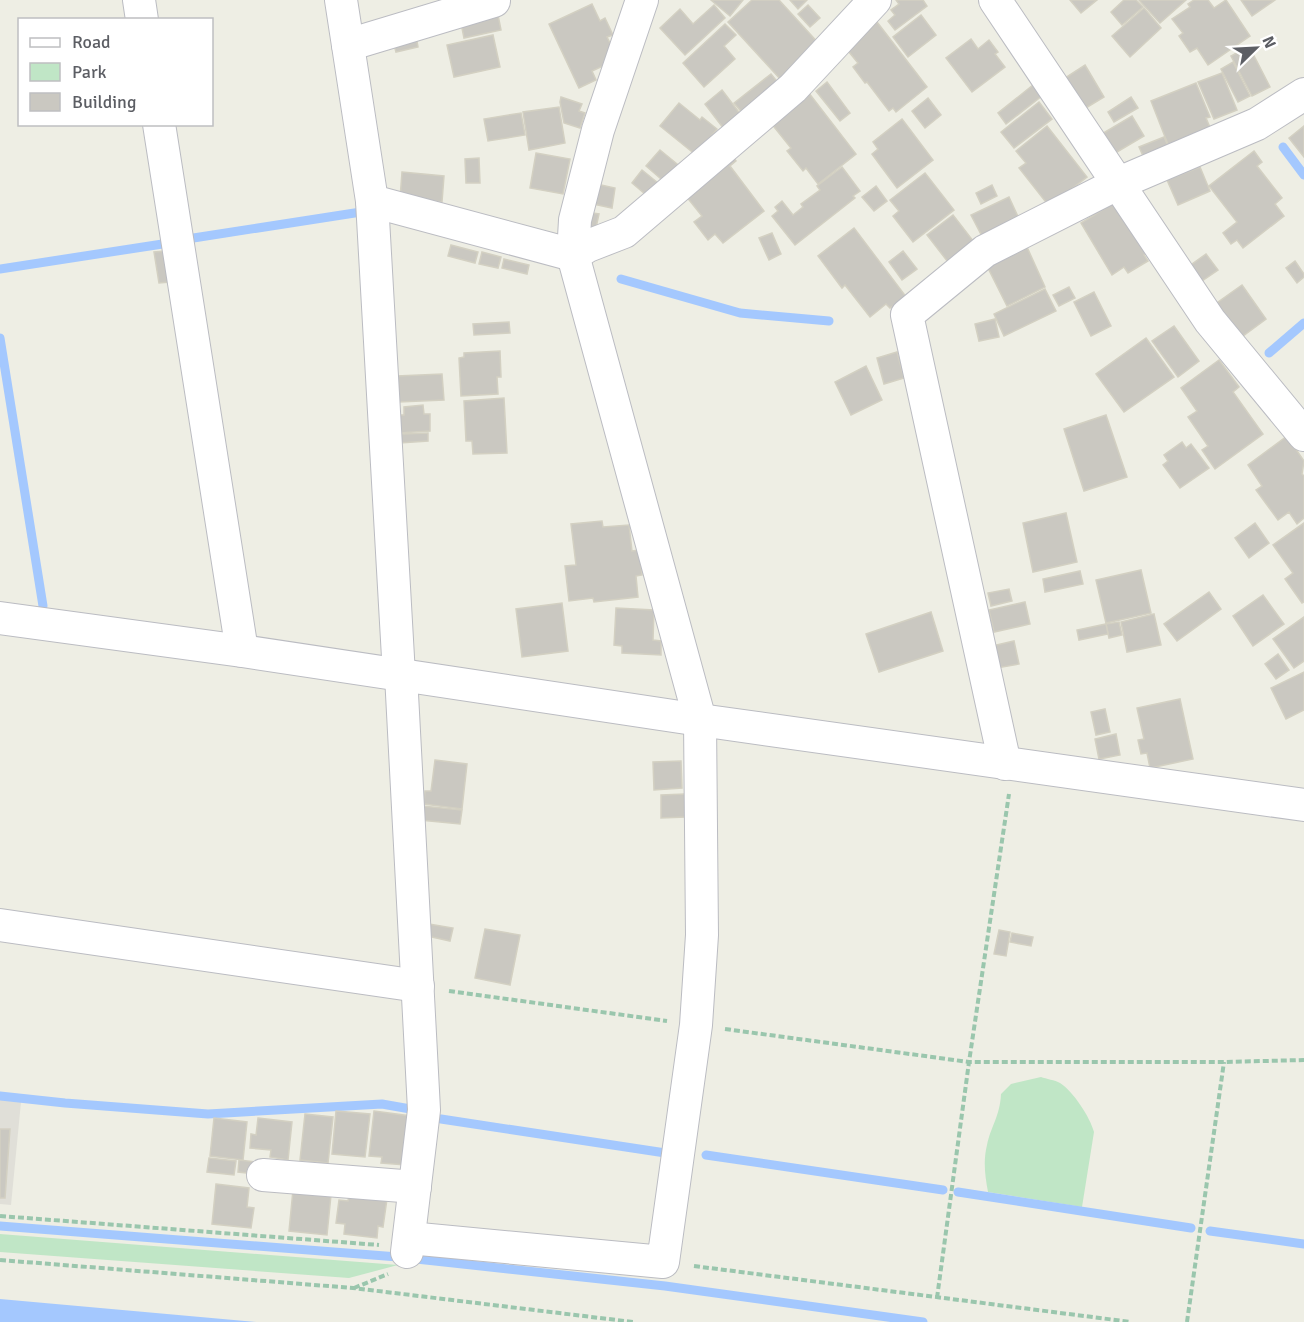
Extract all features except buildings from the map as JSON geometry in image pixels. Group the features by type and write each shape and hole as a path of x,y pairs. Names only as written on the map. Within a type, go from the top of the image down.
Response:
{"street":[{"path":"139,0 142,18"},
{"path":"341,0 372,201 418,986 424,1110 405,1252 663,1262 696,1024 702,935 700,720 573,255 575,220 598,130 642,0"},
{"path":"372,201 573,255 588,246 624,232 793,88 875,0"},
{"path":"995,0 1210,321 1304,435"},
{"path":"348,45 494,1"},
{"path":"1005,764 907,315 985,251 1119,183 1257,124 1304,93"},
{"path":"159,126 242,651"},
{"path":"0,618 242,651 1005,764 1304,805"},
{"path":"0,925 418,986"},
{"path":"263,1175 415,1187"}],"path":[{"path":"937,1298 1010,788 1005,764"},
{"path":"418,986 969,1062 1304,1060"},
{"path":"1187,1322 1224,1062"},
{"path":"0,1216 405,1252"},
{"path":"353,1288 405,1252"},
{"path":"0,1260 353,1288 633,1322"},
{"path":"663,1262 1131,1322"}],"shaded area":[{"path":"0,1099 21,1102 11,1205 0,1204"}],"green space":[{"path":"1041,1077 1060,1083 1070,1092 1085,1112 1094,1132 1082,1207 988,1192 985,1168 986,1151 999,1109 1001,1094 1011,1084"},
{"path":"0,1234 398,1265 349,1278 0,1252"}],"water":[{"path":"0,1299 256,1322 0,1322"}],"waterway":[{"path":"1283,147 1304,175"},
{"path":"187,239 361,212 360,204"},
{"path":"0,269 169,243"},
{"path":"621,279 740,313 829,321"},
{"path":"1269,353 1304,323"},
{"path":"0,338 43,606"},
{"path":"0,1096 208,1114 382,1104 416,1110"},
{"path":"441,1119 672,1154"},
{"path":"706,1155 943,1190"},
{"path":"958,1192 1191,1228"},
{"path":"0,1226 398,1257 665,1286 923,1322"},
{"path":"1210,1231 1304,1244"}]}
